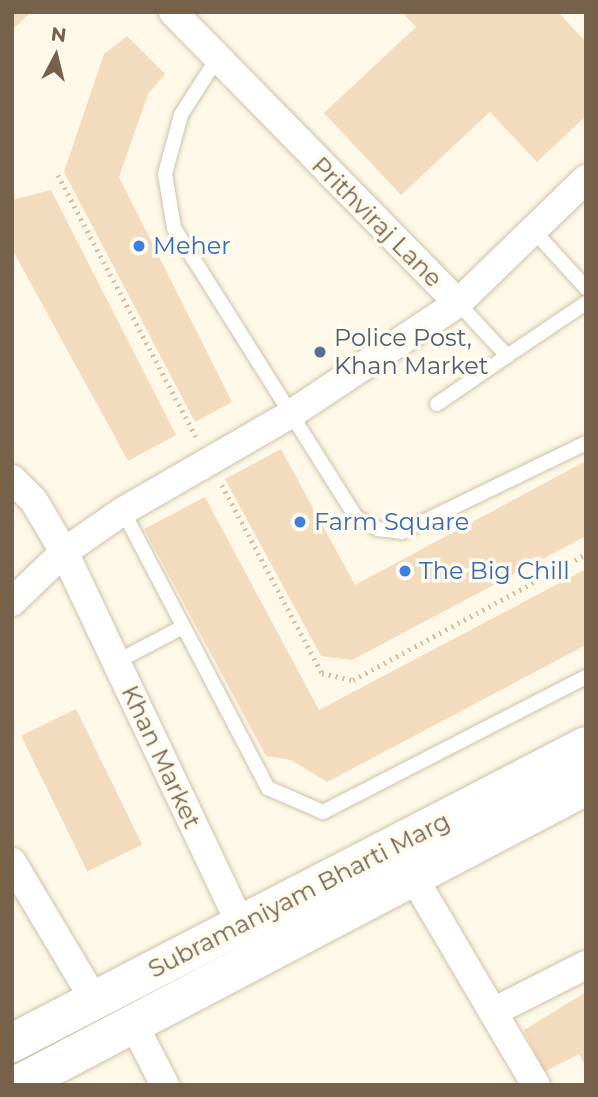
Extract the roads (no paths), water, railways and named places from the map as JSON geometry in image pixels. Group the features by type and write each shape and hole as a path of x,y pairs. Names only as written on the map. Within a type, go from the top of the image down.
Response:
{"main road":[{"name":"Subramaniyam Bharti Marg","path":"12,1043 241,927 586,746"},
{"name":"Subramaniyam Bharti Marg","path":"17,1085 258,961 586,786"}],"street":[{"name":"Prithviraj Lane","path":"173,12 216,60 458,303 586,178"},
{"path":"12,602 65,552 123,511 291,414 458,303"},
{"name":"Khan Market","path":"12,479 34,501 65,552 258,961"},
{"path":"12,862 95,1001"},
{"path":"414,877 536,1085"},
{"path":"494,1012 586,965"},
{"path":"134,1025 165,1085"}],"lane":[{"path":"216,60 181,115 165,174 174,228 356,517 395,533 586,443"},
{"path":"533,230 586,288"},
{"path":"458,303 507,356"},
{"path":"437,404 586,303"},
{"path":"123,511 268,788 323,812 586,677"},
{"path":"116,662 183,627"}],"place":[{"name":"Meher","path":"139,246"},
{"name":"Police Post, Khan Market","path":"320,352"},
{"name":"Farm Square","path":"300,522"},
{"name":"The Big Chill","path":"405,571"}]}
